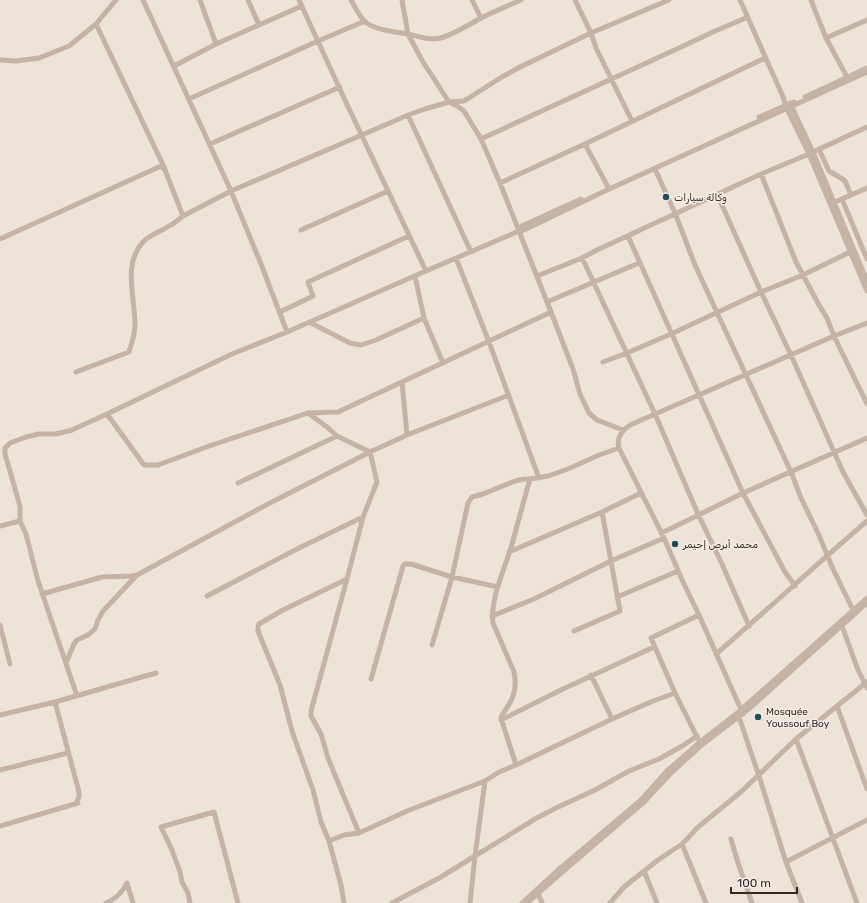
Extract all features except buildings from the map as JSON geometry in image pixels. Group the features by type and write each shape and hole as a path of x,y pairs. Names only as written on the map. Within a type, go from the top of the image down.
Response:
{"street":[{"path":"0,60 16,61 39,58 69,46 96,24 116,0"},
{"path":"143,0 231,191 287,332"},
{"path":"200,0 216,44"},
{"path":"248,0 259,25"},
{"path":"299,0 426,271"},
{"path":"352,0 357,11 365,22 391,32 408,34 427,39 441,38 521,0"},
{"path":"402,0 408,34 423,62 449,102 464,112 481,139 537,276 573,369 580,394 589,413 597,420 623,430"},
{"path":"472,0 481,18"},
{"path":"575,0 611,80 632,121"},
{"path":"76,372 129,352 134,337 135,326 131,276 132,263 136,250 145,240 173,224 183,216 231,191 408,115 449,102 464,100 502,77 591,33 669,0"},
{"path":"740,0 765,58 834,203 867,281"},
{"path":"811,0 826,38 847,78"},
{"path":"174,66 216,44 302,6"},
{"path":"481,139 748,17"},
{"path":"826,38 867,20"},
{"path":"189,99 318,41 365,22"},
{"path":"96,24 165,170 183,216"},
{"path":"500,183 765,58"},
{"path":"77,696 42,594 26,534 20,521 20,506 2,454 10,443 39,434 56,434 72,430 232,354 287,332 524,230 867,68"},
{"path":"519,231 522,226 867,72"},
{"path":"210,144 340,87"},
{"path":"408,115 471,252"},
{"path":"537,276 582,258 717,194 867,127"},
{"path":"585,144 608,187"},
{"path":"819,149 829,171 844,180 851,195"},
{"path":"811,153 867,291"},
{"path":"0,239 159,167 162,167 165,170"},
{"path":"655,169 695,265 718,312 853,610"},
{"path":"761,174 796,262 827,318 834,336 867,404"},
{"path":"834,203 867,188"},
{"path":"301,230 388,191"},
{"path":"717,194 843,472 867,515"},
{"path":"842,199 867,259"},
{"path":"280,312 313,296 308,282 409,236"},
{"path":"628,236 743,493 785,572 795,586"},
{"path":"603,362 671,334 761,292 803,275 850,252"},
{"path":"456,258 509,395 539,478"},
{"path":"582,258 655,414 698,514 749,626"},
{"path":"547,302 639,263"},
{"path":"415,276 424,318 443,362"},
{"path":"107,414 144,465 158,465 212,445 308,413 338,412 551,312"},
{"path":"309,322 350,343 361,345 376,340 424,318"},
{"path":"802,903 786,862 741,713 699,615 619,448 619,435 630,425 867,323"},
{"path":"402,382 406,435"},
{"path":"42,594 102,577 132,576 137,574 268,504 370,452 406,435 509,395"},
{"path":"308,413 337,436 370,452"},
{"path":"238,483 337,436"},
{"path":"492,616 534,599 611,561 662,535 698,514 867,438"},
{"path":"432,645 452,577 469,500 472,497 490,492 515,481 548,476 619,448"},
{"path":"359,833 333,769 321,734 311,716 311,711 363,517 377,482 370,452"},
{"path":"516,765 501,720 502,715 513,698 515,692 515,678 514,672 493,623 492,616 498,586 530,479"},
{"path":"509,552 602,512 641,493"},
{"path":"574,631 620,611 602,512"},
{"path":"207,596 297,549 363,517"},
{"path":"0,526 20,521"},
{"path":"716,654 867,521"},
{"path":"371,679 403,566 405,564 411,564 452,577 498,586"},
{"path":"617,597 678,571"},
{"path":"66,664 77,640 88,635 95,629 103,611 137,574"},
{"path":"344,903 341,885 329,841 321,822 313,790 292,731 280,685 258,631 258,627 260,624 284,610 347,579"},
{"path":"527,903 644,802 670,774 703,744 741,713 867,598"},
{"path":"392,903 441,877 535,819 595,790 629,771 660,759 698,739 750,708 867,603"},
{"path":"698,739 675,693 651,638 699,615"},
{"path":"0,625 10,664"},
{"path":"610,903 624,887 658,860 682,844 697,828 759,776 796,739 866,685 858,670 842,626"},
{"path":"501,720 591,675 654,647"},
{"path":"0,715 55,702 156,673"},
{"path":"591,675 612,720"},
{"path":"329,841 344,835 359,833 407,811 485,781 499,772 653,701 675,693"},
{"path":"0,826 78,803 76,803 79,792 55,702"},
{"path":"837,706 867,789"},
{"path":"522,903 557,871 641,800 698,739"},
{"path":"796,739 857,903"},
{"path":"0,770 68,752"},
{"path":"470,903 485,781"},
{"path":"190,903 188,893 182,882 172,850 161,827 214,812 238,903"},
{"path":"786,862 867,820"},
{"path":"731,839 752,903"},
{"path":"682,844 706,903"},
{"path":"644,871 657,903"},
{"path":"106,903 117,897 123,891 127,883 133,903"},
{"path":"538,893 542,903"}],"place":[{"name":"وكالة سيارات","path":"666,197"},
{"name":"محمد أبرص إحيمر","path":"675,544"},
{"name":"Mosquée Youssouf Boy","path":"758,717"}]}
